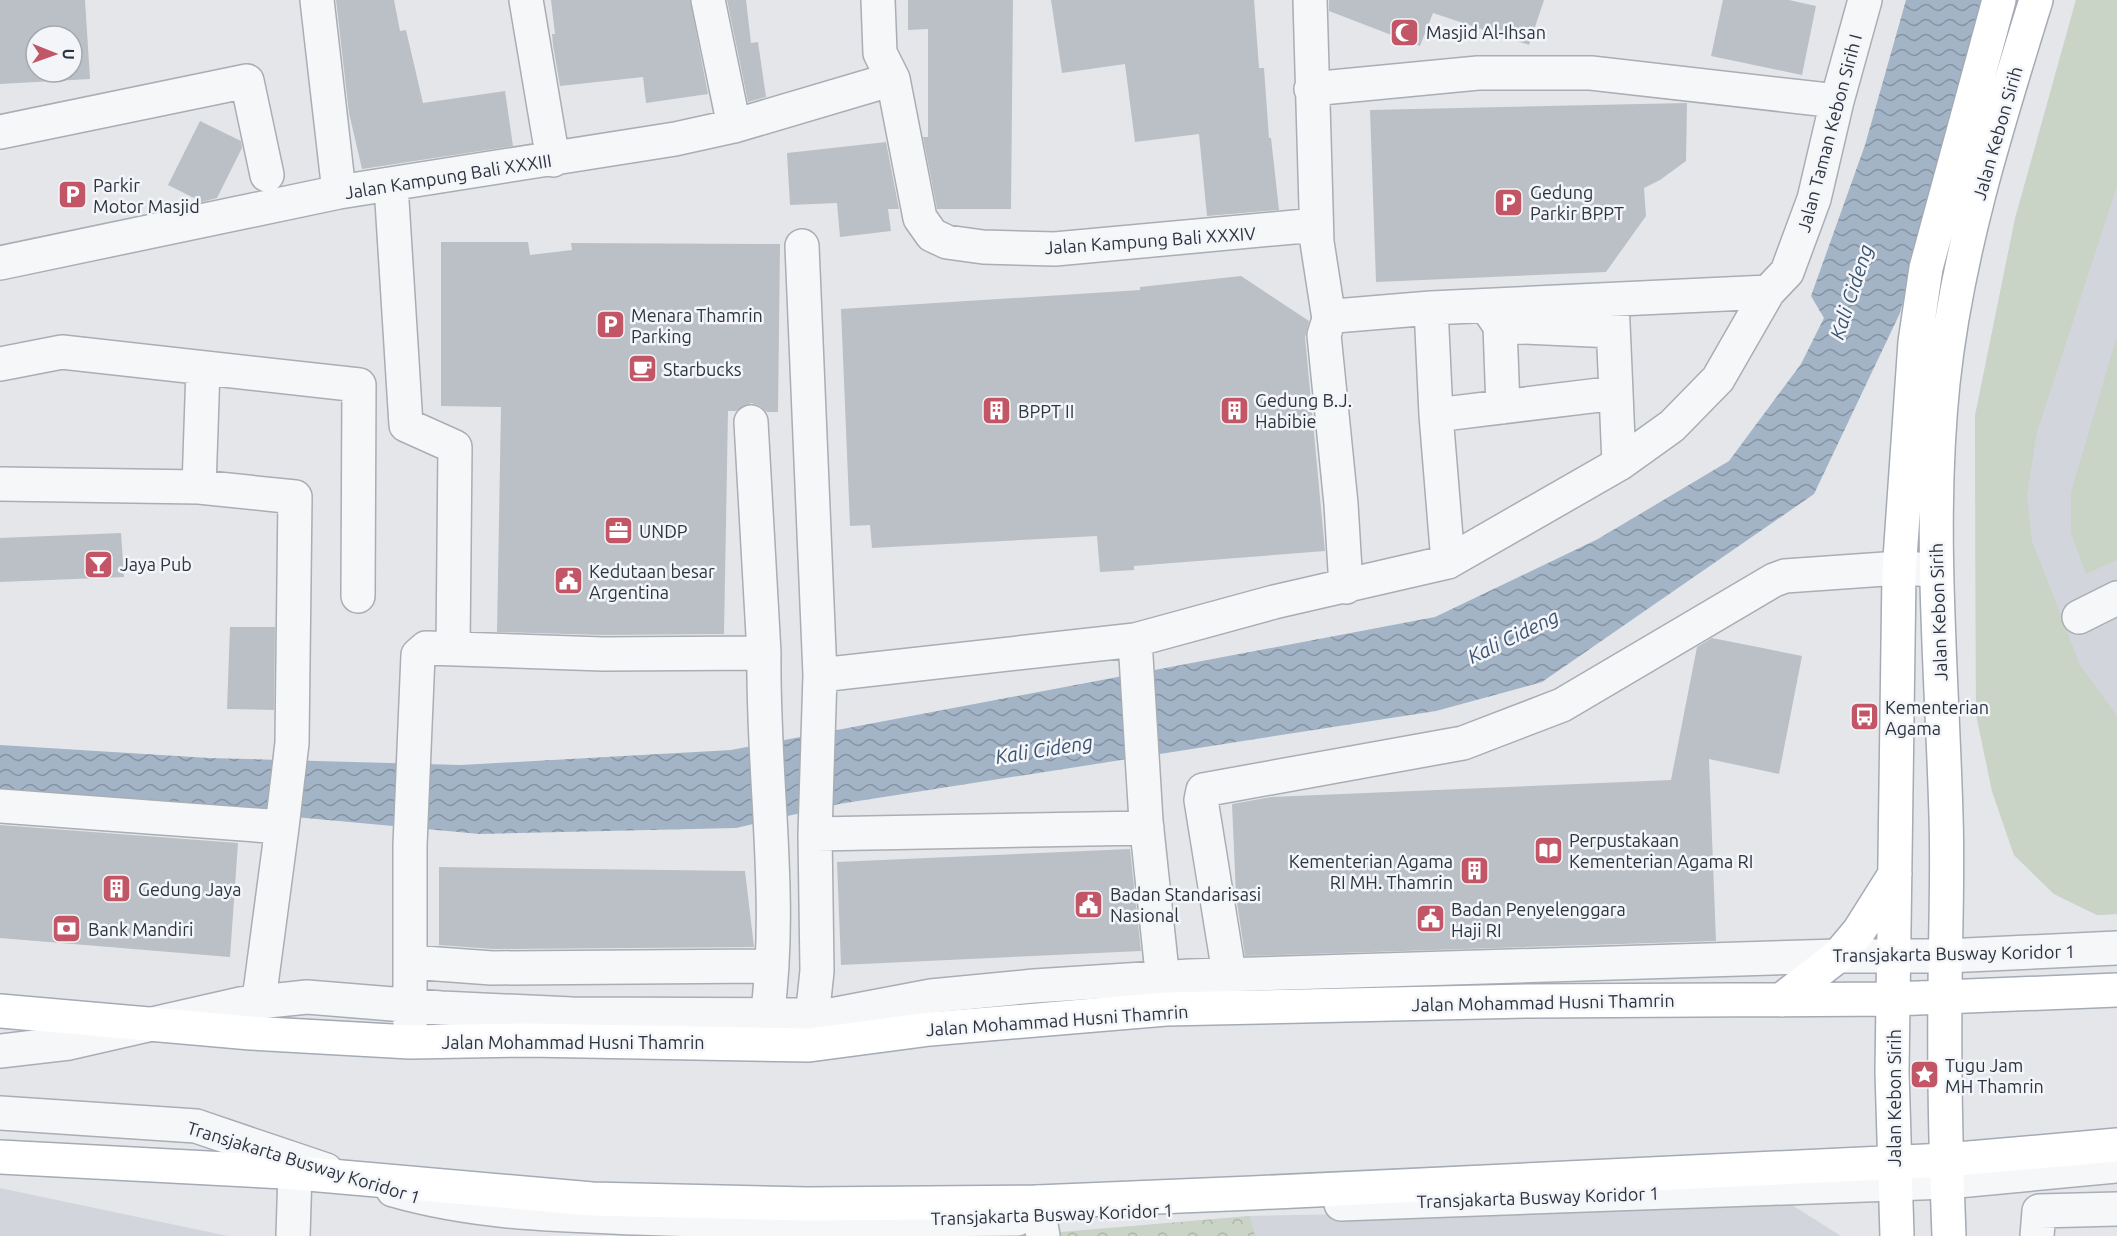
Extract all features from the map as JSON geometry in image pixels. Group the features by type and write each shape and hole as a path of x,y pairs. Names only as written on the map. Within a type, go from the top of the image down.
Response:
{"main road":[{"name":"Jalan Kebon Sirih","path":"1897,1236 1894,1173 1894,957 1899,568 1915,342 1926,268 1999,0"},
{"name":"Jalan Kebon Sirih","path":"1949,1236 1944,998 1946,818 1936,570 1937,453 1943,382 1959,272 1988,156 2036,0"},
{"path":"1781,1000 1838,956 1859,931 1895,874"},
{"name":"Jalan Mohammad Husni Thamrin","path":"0,1011 251,1033 410,1042 528,1040 765,1030 930,1029 1164,994 1235,1008 1529,1001 1944,998 2117,990"},
{"path":"0,1157 295,1172 592,1198 808,1204 1039,1218 1946,1171 2117,1145"}],"street":[{"path":"317,0 339,192"},
{"path":"526,0 554,160"},
{"path":"708,0 734,126"},
{"name":"Jalan Kampung Bali XXXIV","path":"878,0 880,53 893,79 920,218 932,235 947,242 983,247 1054,249 1316,225"},
{"path":"1310,0 1316,225 1329,319 1324,335 1341,504 1346,587"},
{"name":"Jalan Taman Kebon Sirih I","path":"820,677 1135,643 1274,602 1448,562 1619,464 1672,426 1718,379 1768,292 1787,272 1814,199 1837,101 1865,0"},
{"path":"1311,89 1478,73 1591,73 1837,101"},
{"name":"Jalan Kampung Bali XXXIII","path":"0,263 339,192 554,160 734,126 893,79"},
{"path":"0,132 247,81 267,175"},
{"path":"391,185 406,425 455,447 453,648"},
{"path":"802,246 820,677 815,832 816,942 811,1030"},
{"path":"1329,319 1335,316 1431,308 1493,316 1613,316 1768,292"},
{"path":"1431,308 1436,415 1448,562"},
{"path":"1493,316 1503,407"},
{"path":"1613,316 1619,464"},
{"path":"0,364 62,352 359,385 358,596"},
{"path":"199,487 203,369"},
{"path":"1436,415 1616,393"},
{"path":"0,1051 69,1043 257,1002 307,997 410,1006 572,1014 765,1030 772,966 773,835 765,730 764,653 752,422"},
{"path":"0,484 199,487 295,497 292,743 251,1033"},
{"path":"1235,1008 1201,800 1203,790 1463,744 1562,705 1774,580 1785,576 1899,568 1936,570"},
{"path":"2079,617 2117,598"},
{"path":"1135,643 1146,825 1164,994"},
{"path":"410,1042 410,845 418,655 426,648 603,654 764,653"},
{"path":"0,806 282,826"},
{"path":"815,832 1146,825"},
{"name":"Transjakarta Busway Koridor 1","path":"1164,994 1230,975 1838,956 1945,956 2117,948"},
{"path":"410,962 492,968 772,966"},
{"name":"Transjakarta Busway Koridor 1","path":"0,1113 196,1126 346,1177"},
{"path":"1946,1171 2117,1166"},
{"path":"293,1236 295,1172"},
{"path":"2037,1236 2039,1211 2117,1209"}],"shaded area":[{"path":"2076,0 2117,0 2117,914 2097,915 2054,894 2014,855 1992,791 1976,714 1975,416 2015,219"},
{"path":"0,1188 228,1236 0,1236"},
{"path":"1792,1205 1841,1236 1012,1236 1250,1216"}],"green space":[{"path":"2076,0 2117,0 2117,186 2037,432 2027,495 2032,541 2080,665 2117,716 2117,914 2097,915 2054,894 2014,855 1992,791 1976,714 1975,416 2015,219"},
{"path":"2117,336 2117,560 2086,574 2071,533 2071,492"},
{"path":"1250,1216 1255,1236 1012,1236 1030,1235"}],"water":[{"name":"Kali Cideng","path":"1906,0 1982,0 1900,313 1814,494 1542,682 1436,711 839,804 736,828 480,834 0,790 0,745 209,758 461,765 731,750 1435,617 1598,539 1729,461 1801,364 1824,318 1811,296 1865,145"}],"building":[{"path":"0,0 85,0 90,79 84,79 84,24 24,24 24,83 0,84"},
{"path":"336,0 394,0 400,31 406,30 423,103 505,91 513,146 362,169 349,113"},
{"path":"551,0 690,0 708,94 646,103 643,77 560,86 553,45 552,34 555,34"},
{"path":"727,0 746,0 751,43 758,42 766,97 748,102"},
{"path":"908,0 1013,0 1011,209 937,209 923,137 928,137 928,29 908,30"},
{"path":"1051,0 1254,0 1259,68 1264,68 1269,138 1271,138 1279,210 1207,216 1199,134 1135,142 1125,64 1062,73"},
{"path":"1329,0 1544,0 1529,45 1433,13 1420,46 1329,11"},
{"path":"1723,0 1789,0 1816,6 1802,75 1711,56"},
{"name":"Gedung Parkir BPPT","path":"1687,103 1686,161 1660,180 1644,188 1646,216 1606,272 1376,282 1370,110"},
{"path":"200,121 241,141 242,148 217,198 202,202 168,185"},
{"path":"886,142 899,209 888,209 891,231 840,237 837,203 790,205 787,153"},
{"path":"441,242 528,242 530,255 572,250 571,243 780,244 778,412 767,412 751,403 736,411 728,411 724,634 603,635 497,632 501,407 441,406"},
{"name":"BPPT II","path":"1241,276 1309,321 1305,337 1325,551 1134,566 1134,570 1100,572 1097,536 872,548 870,525 850,526 841,309 1140,290 1140,287"},
{"path":"121,533 124,577 0,582 0,538"},
{"path":"230,627 275,627 274,710 227,709"},
{"name":"Kementerian Agama RI MH. Thamrin","path":"1712,638 1802,656 1779,774 1709,759 1716,941 1245,956 1236,896 1232,804 1271,797 1671,780 1697,647"},
{"name":"Gedung Jaya","path":"0,825 238,843 230,957 0,938"},
{"path":"1130,849 1141,951 841,965 837,862"},
{"path":"439,867 745,871 754,947 493,949 439,945"}],"place":[{"name":"Masjid Al-Ihsan","path":"1405,32"},
{"name":"Parkir Motor Masjid","path":"72,195"},
{"name":"Gedung Parkir BPPT","path":"1509,202"},
{"name":"Menara Thamrin Parking","path":"610,325"},
{"name":"Starbucks","path":"642,369"},
{"name":"Gedung B.J. Habibie","path":"1234,410"},
{"name":"BPPT II","path":"997,411"},
{"name":"UNDP","path":"618,531"},
{"name":"Jaya Pub","path":"99,564"},
{"name":"Kedutaan besar Argentina","path":"568,581"},
{"name":"Kementerian Agama","path":"1864,717"},
{"name":"Perpustakaan Kementerian Agama RI","path":"1548,850"},
{"name":"Kementerian Agama RI MH. Thamrin","path":"1474,871"},
{"name":"Gedung Jaya","path":"117,889"},
{"name":"Badan Standarisasi Nasional","path":"1089,904"},
{"name":"Badan Penyelenggara Haji RI","path":"1430,919"},
{"name":"Bank Mandiri","path":"67,929"},
{"name":"Tugu Jam MH Thamrin","path":"1924,1075"}]}
